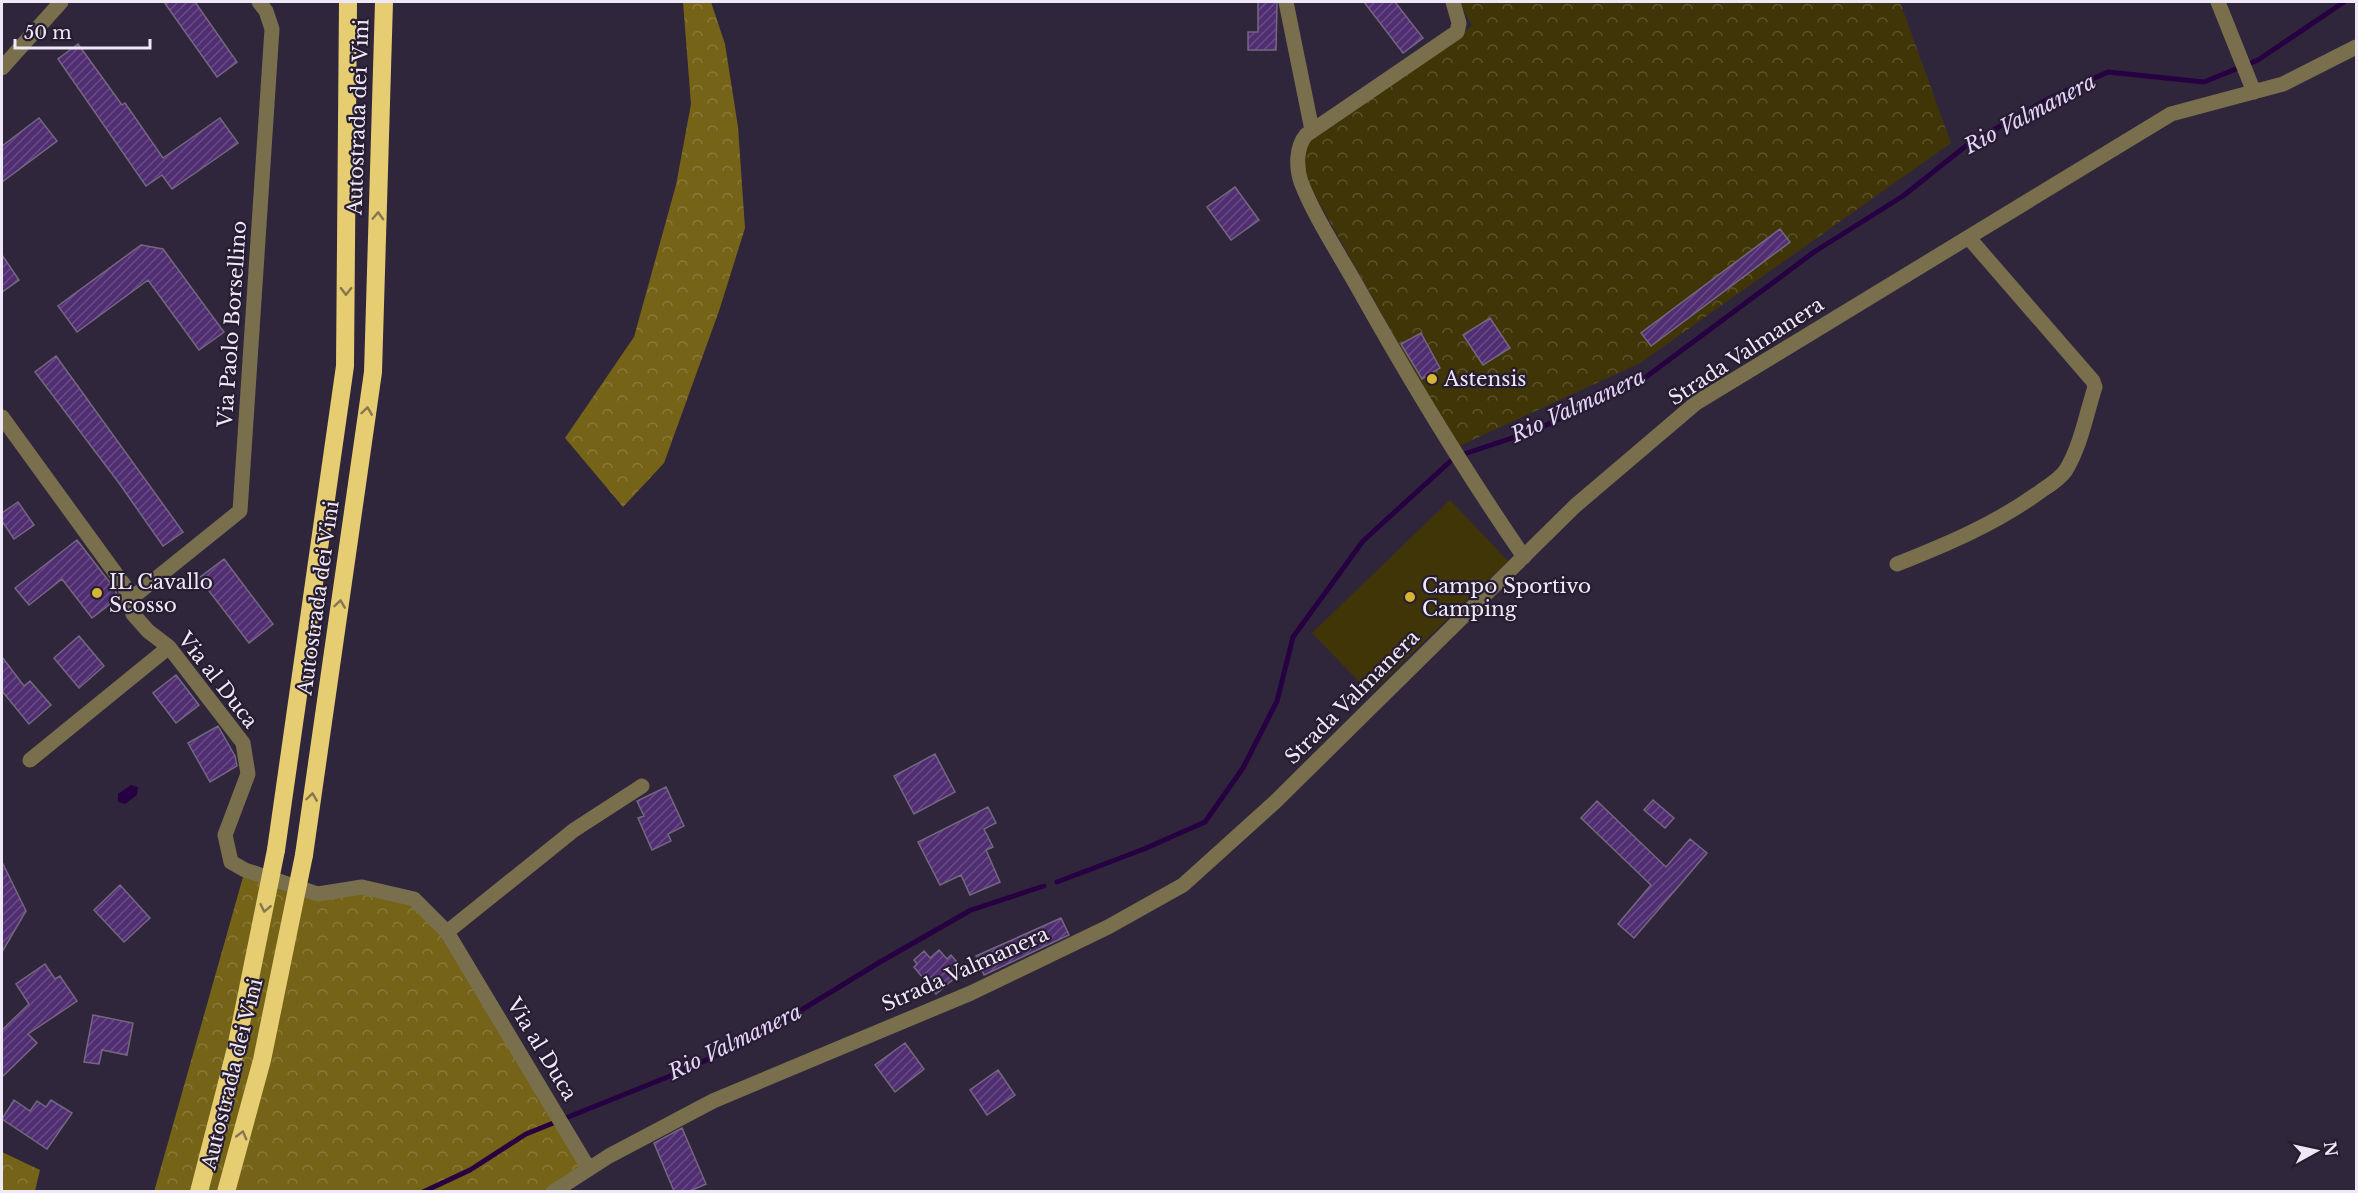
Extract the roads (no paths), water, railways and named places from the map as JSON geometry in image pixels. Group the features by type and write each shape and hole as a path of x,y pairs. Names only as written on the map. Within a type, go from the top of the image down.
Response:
{"highway":[{"name":"Autostrada dei Vini","path":"199,1191 236,1048 276,850 345,366 348,2"},
{"name":"Autostrada dei Vini","path":"226,1191 262,1060 304,855 373,372 384,2"}],"street":[{"path":"2,68 62,2"},
{"name":"Via Paolo Borsellino","path":"129,596 138,593 240,511 272,29 266,11 259,2"},
{"path":"1286,2 1312,130"},
{"path":"1453,2 1459,23 1457,32 1312,130 1301,141 1298,154 1301,182 1397,357 1490,508 1524,557"},
{"path":"2217,2 2254,92"},
{"name":"Strada Valmanera","path":"553,1191 589,1168 713,1101 971,993 1108,927 1183,885 1275,802 1575,506 1696,403 2171,114 2283,84 2356,47"},
{"path":"1897,564 1948,544 2000,519 2065,472 2079,443 2095,387 2093,381 1969,238"},
{"name":"Via al Duca","path":"2,417 124,585 133,614 148,631 169,647 243,743 248,774 225,835 231,862 245,870 318,894 362,887 414,898 447,932 589,1168"},
{"path":"30,760 169,647"},
{"path":"447,932 574,830 642,786"}],"waterway":[{"name":"Rio Valmanera","path":"1057,882 1144,849 1205,822 1243,768 1277,701 1293,637 1363,541 1455,457 1536,430 1646,377 1814,252 1903,196 1967,145 2048,99 2108,72 2204,82 2258,60 2344,2"},
{"name":"Rio Valmanera","path":"423,1192 470,1170 526,1134 690,1068 772,1028 971,910 1044,886"}],"place":[{"name":"Astensis","path":"1432,379"},
{"name":"IL Cavallo Scosso","path":"97,593"},
{"name":"Campo Sportivo Camping","path":"1410,597"}]}
